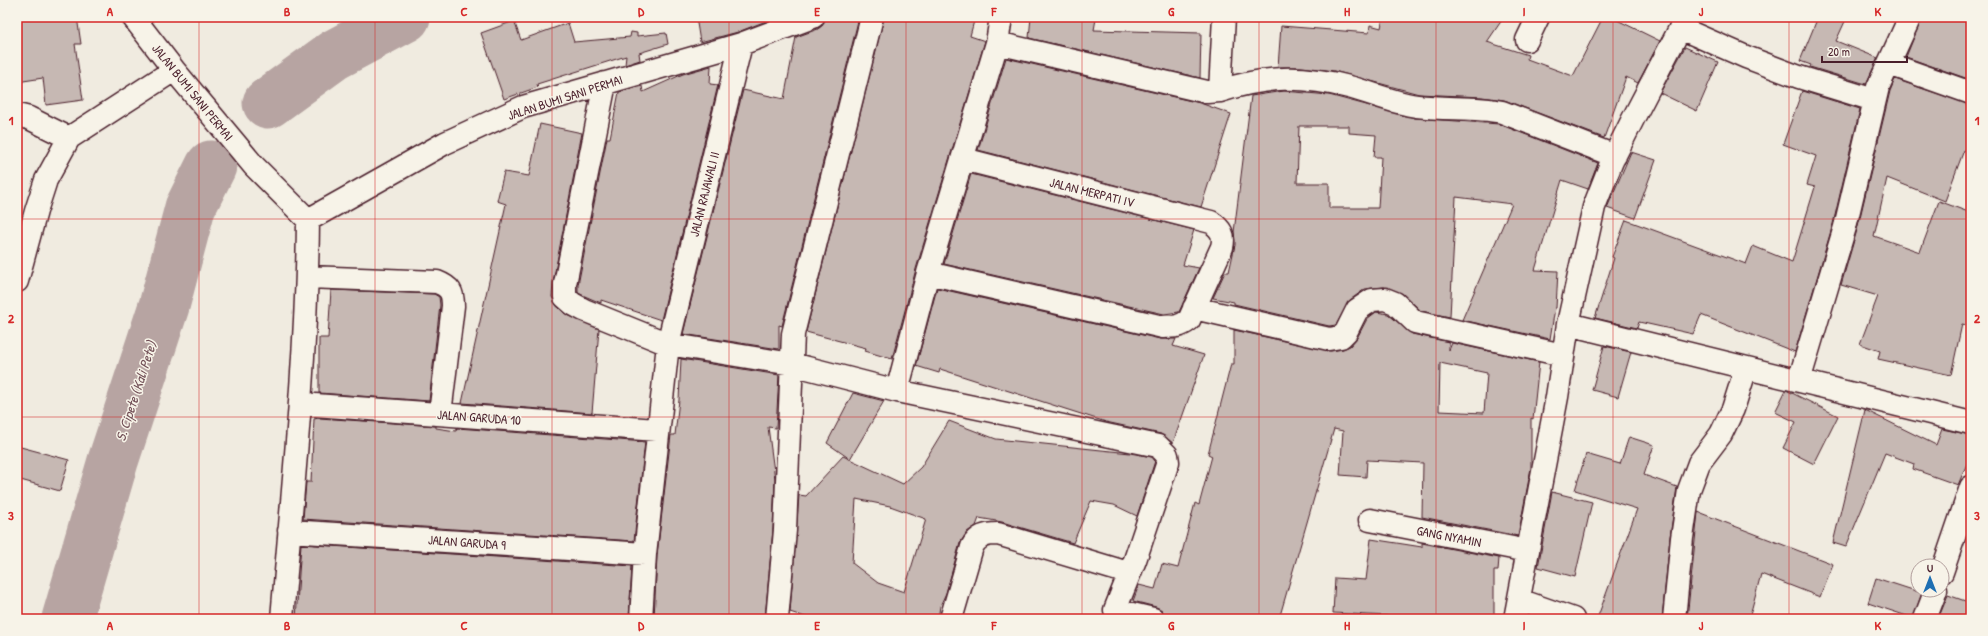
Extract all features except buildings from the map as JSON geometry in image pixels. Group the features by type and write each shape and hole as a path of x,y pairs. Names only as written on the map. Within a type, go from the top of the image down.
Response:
{"street":[{"name":"JALAN BUMI SANI PERMAI","path":"133,17 174,70 254,166 308,220 452,139 523,107 741,44 813,17"},
{"path":"777,619 785,530 793,334 872,17"},
{"path":"897,391 928,273 997,43 1001,17"},
{"path":"1220,91 1224,17"},
{"path":"1526,40 1538,17"},
{"path":"1798,381 1845,227 1878,87 1910,17"},
{"path":"1573,619 1517,610 1557,397 1568,324 1594,207 1615,156 1683,23 1746,57 1786,72 1874,100"},
{"path":"997,43 1207,92 1220,91 1257,80 1296,78 1348,87 1417,106 1487,109 1502,112 1615,156"},
{"name":"JALAN RAJAWALI II","path":"641,619 645,554 657,430 668,344 741,44"},
{"path":"1889,64 1971,93"},
{"path":"17,281 46,180 69,138 174,70"},
{"path":"605,83 565,284 565,297 584,310 668,344 792,364 897,391 1158,446 1167,455 1168,462 1135,560 1128,573 1115,610 1154,619"},
{"path":"17,115 29,118 69,138"},
{"name":"JALAN MERPATI IV","path":"963,159 1211,222 1220,228 1223,239 1222,247 1194,308"},
{"path":"282,619 301,404 308,277 308,220"},
{"path":"928,273 1163,327 1182,325 1188,320 1194,308 1330,338 1341,337 1346,332 1357,310 1372,300 1385,299 1394,303 1415,322 1563,355"},
{"path":"308,277 437,282 447,286 453,293 453,306 440,414"},
{"path":"1568,324 1971,423"},
{"path":"1674,619 1682,538 1689,490 1699,463 1721,434 1734,409 1746,368"},
{"name":"JALAN GARUDA 10","path":"301,404 657,430"},
{"path":"1947,558 1969,498"},
{"name":"GANG NYAMIN","path":"1370,520 1528,551"},
{"name":"JALAN GARUDA 9","path":"289,531 645,554"},
{"path":"951,619 972,547 976,539 986,534 998,534 1128,573"},
{"path":"1925,619 1933,598"}],"waterway":[{"name":"S. Cipete (Kali Pete)","path":"268,103 334,55 405,17"},
{"name":"S. Cipete (Kali Pete)","path":"67,619 113,461 164,306 190,208 211,166"}]}
